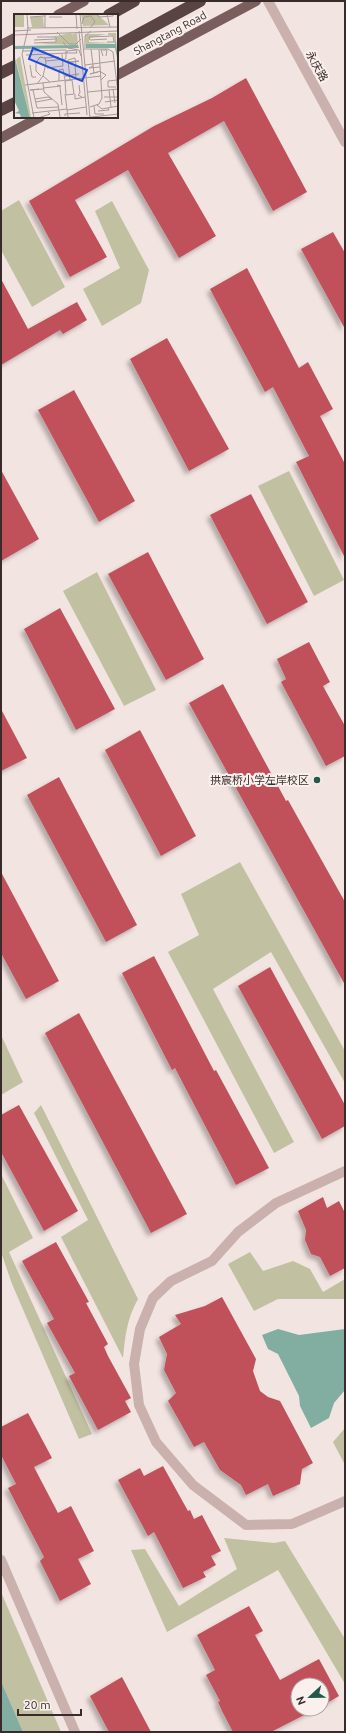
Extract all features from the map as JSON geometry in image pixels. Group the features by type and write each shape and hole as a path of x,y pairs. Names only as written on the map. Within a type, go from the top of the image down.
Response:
{"highway":[{"path":"111,14 134,1"},
{"path":"118,45 200,1"},
{"path":"1,73 14,66"},
{"path":"1,110 14,103"}],"main road":[{"path":"60,14 84,1"},
{"name":"Shangtang Road","path":"118,74 256,1"},
{"path":"1,45 14,38"},
{"path":"1,138 38,118"}],"street":[{"name":"永庆路","path":"268,1 345,142"},
{"path":"345,1171 276,1204 238,1232 212,1261 171,1281 153,1298 140,1330 134,1364 139,1405 156,1442 193,1484 246,1525 292,1524 345,1501"},
{"path":"1,1560 76,1732"}],"shaded area":[{"path":"19,200 65,287 32,307 1,250 1,211"},
{"path":"112,201 149,270 141,303 102,326 83,289 120,268 95,211"},
{"path":"289,471 344,580 314,596 258,486"},
{"path":"97,572 156,690 124,706 63,591"},
{"path":"240,862 345,1051 345,1083 271,952 213,989 294,1142 274,1153 168,952 199,935 181,894"},
{"path":"1,1035 23,1082 1,1095"},
{"path":"41,1105 138,1299 129,1320 123,1358 61,1237 88,1220 34,1113"},
{"path":"1,1174 33,1238 9,1252 92,1434 79,1439 12,1284 1,1252"},
{"path":"250,1252 263,1271 293,1261 310,1269 323,1292 345,1279 345,1299 278,1299 254,1311 228,1264"},
{"path":"278,1329 299,1335 345,1329 345,1390 334,1403 329,1418 311,1428 300,1406 299,1396 278,1354 268,1349 262,1335"},
{"path":"345,1428 345,1465 333,1442"},
{"path":"224,1538 274,1543 285,1541 345,1639 345,1684 278,1570 167,1632 131,1550 145,1549 179,1606 237,1569"},
{"path":"1,1592 61,1732 23,1732 1,1681"},
{"path":"1,1681 23,1732 1,1732"}],"building":[{"path":"246,78 307,192 273,211 224,121 168,153 216,236 179,258 128,170 75,200 107,257 70,277 29,201 154,126 212,98"},
{"path":"333,232 345,253 345,329 301,249"},
{"path":"247,268 299,368 308,362 333,409 320,416 345,464 345,558 296,462 309,456 273,387 265,392 210,289"},
{"path":"1,279 28,329 77,302 87,320 63,334 60,330 1,365"},
{"path":"167,338 229,449 189,471 130,359"},
{"path":"74,390 135,501 99,522 38,410"},
{"path":"1,470 39,539 1,561"},
{"path":"251,494 308,602 267,624 210,515"},
{"path":"148,552 204,659 166,680 108,574"},
{"path":"60,608 115,709 76,730 24,629"},
{"path":"309,642 330,682 323,686 345,726 345,756 326,766 281,682 286,679 277,659"},
{"path":"223,684 286,801 288,800 345,902 345,985 189,703"},
{"path":"1,709 27,758 1,771"},
{"path":"140,730 196,836 161,856 105,750"},
{"path":"59,777 137,925 106,942 27,795"},
{"path":"1,872 59,981 26,999 1,953"},
{"path":"154,956 214,1071 216,1070 269,1168 236,1185 175,1068 172,1070 122,973"},
{"path":"270,967 345,1105 345,1126 322,1139 238,986"},
{"path":"79,1013 187,1214 151,1233 45,1033"},
{"path":"19,1105 78,1211 44,1231 1,1152 1,1115"},
{"path":"323,1197 327,1208 339,1201 345,1213 345,1268 330,1276 320,1257 311,1254 305,1240 306,1230 298,1211"},
{"path":"56,1242 89,1302 86,1303 108,1344 104,1347 131,1398 125,1401 131,1412 98,1430 69,1376 75,1373 47,1323 54,1319 22,1261"},
{"path":"222,1297 256,1359 253,1371 260,1391 268,1397 280,1401 313,1463 302,1469 300,1484 273,1496 268,1484 246,1495 241,1485 220,1470 204,1442 194,1447 168,1401 176,1393 164,1370 167,1354 159,1337 181,1324 175,1315 205,1306"},
{"path":"28,1413 52,1458 34,1467 58,1513 71,1506 94,1551 78,1559 91,1584 60,1601 40,1561 44,1557 8,1488 16,1484 1,1455 1,1427"},
{"path":"163,1466 188,1511 190,1510 194,1519 202,1515 221,1551 211,1556 216,1565 203,1572 206,1577 183,1588 154,1532 148,1536 118,1480 140,1468 144,1476"},
{"path":"249,1606 263,1631 255,1635 280,1680 319,1659 329,1677 290,1677 290,1717 300,1717 271,1732 233,1732 218,1702 220,1701 206,1675 215,1670 197,1635"},
{"path":"122,1677 151,1732 109,1732 90,1696"},
{"path":"330,1679 339,1696 330,1701"}],"place":[{"name":"拱宸桥小学左岸校区","path":"317,780"}]}
